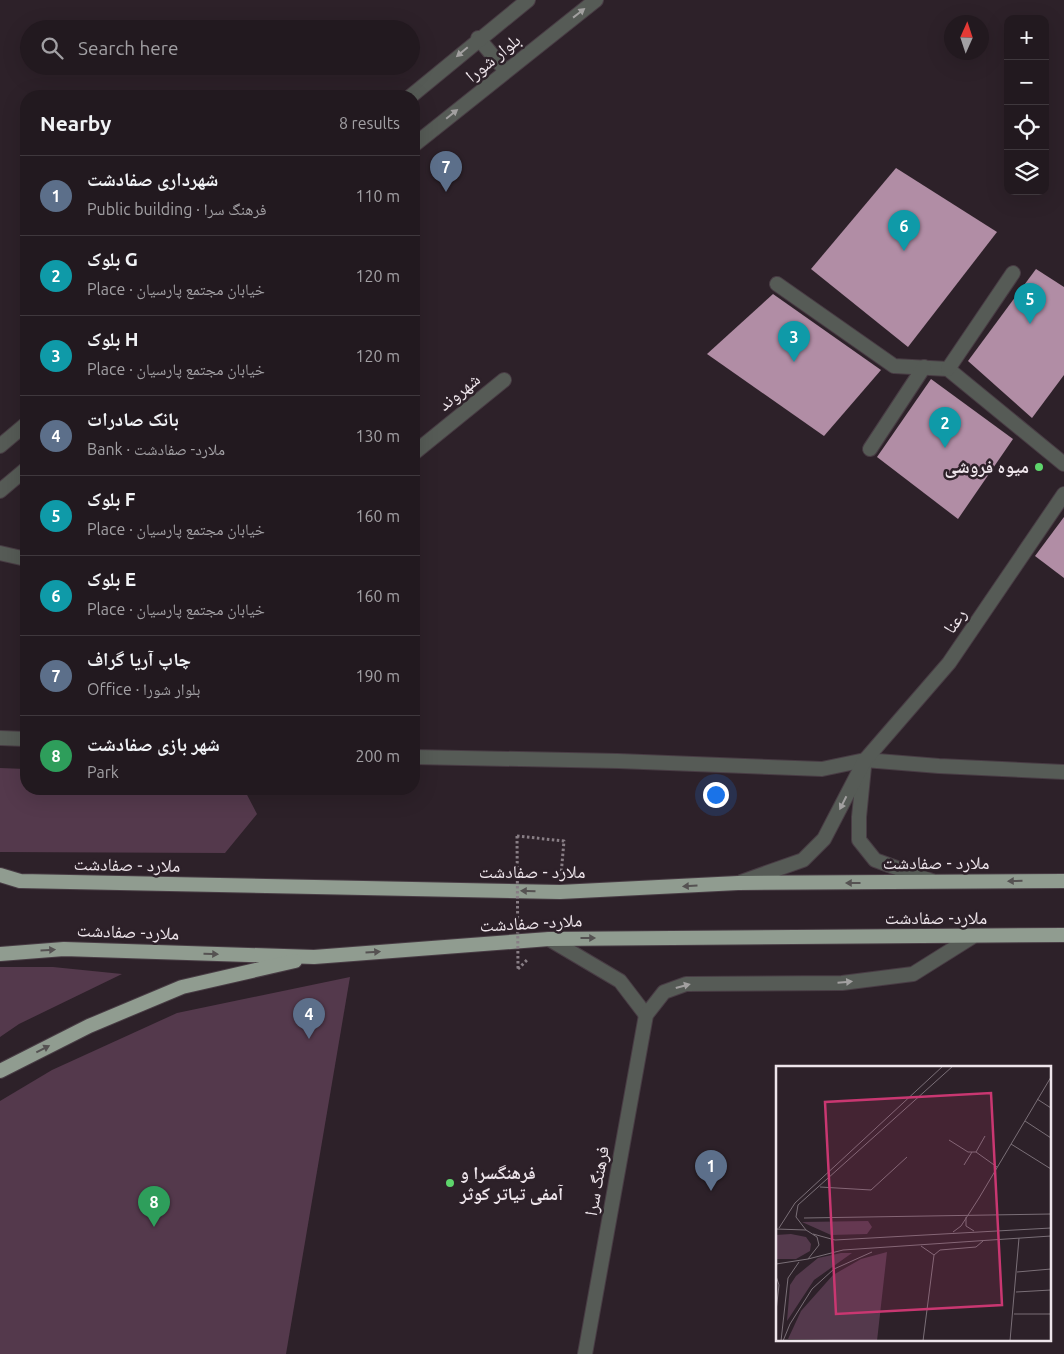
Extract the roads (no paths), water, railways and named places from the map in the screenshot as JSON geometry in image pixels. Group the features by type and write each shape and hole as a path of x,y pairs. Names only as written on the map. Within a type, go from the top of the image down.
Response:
{"highway":[{"name":"ملارد - صفادشت","path":"0,875 20,881 560,892 738,883 1064,881"},
{"name":"ملارد- صفادشت","path":"0,954 64,949 314,957 549,939 1064,935"},
{"path":"0,1071 89,1026 182,987 314,957"}],"street":[{"name":"بلوار شورا","path":"417,90 478,38 528,0"},
{"name":"بلوار شورا","path":"420,140 596,0"},
{"path":"478,38 506,71"},
{"path":"948,369 1013,273"},
{"path":"777,284 894,366 948,369 1064,464"},
{"path":"870,449 924,368"},
{"name":"شهروند","path":"420,448 504,380"},
{"path":"0,446 20,429"},
{"path":"0,491 20,474"},
{"name":"رعنا","path":"738,883 803,860 824,839 865,760 949,663 1064,494"},
{"path":"0,553 20,558"},
{"path":"0,738 20,739"},
{"path":"420,757 618,761 822,769 865,760 939,766 1064,772"},
{"path":"865,760 859,817 859,840 875,860 935,882"},
{"path":"549,939 620,981 646,1015 664,992 686,984 842,983 913,974 972,937"},
{"name":"فرهنگ سرا","path":"585,1354 646,1015"}],"place":[{"name":"چاپ آریا گراف","path":"446,192"},
{"name":"بلوک E","path":"904,251"},
{"name":"بلوک F","path":"1030,324"},
{"name":"بلوک H","path":"794,362"},
{"name":"بلوک G","path":"945,448"},
{"name":"میوه فروشی","path":"1039,467"},
{"name":"بانک صادرات","path":"309,1039"},
{"name":"فرهنگسرا و آمفی تیاتر کوثر","path":"450,1183"},
{"name":"شهرداری صفادشت","path":"711,1191"},
{"name":"شهر بازی صفادشت","path":"154,1227"}]}
